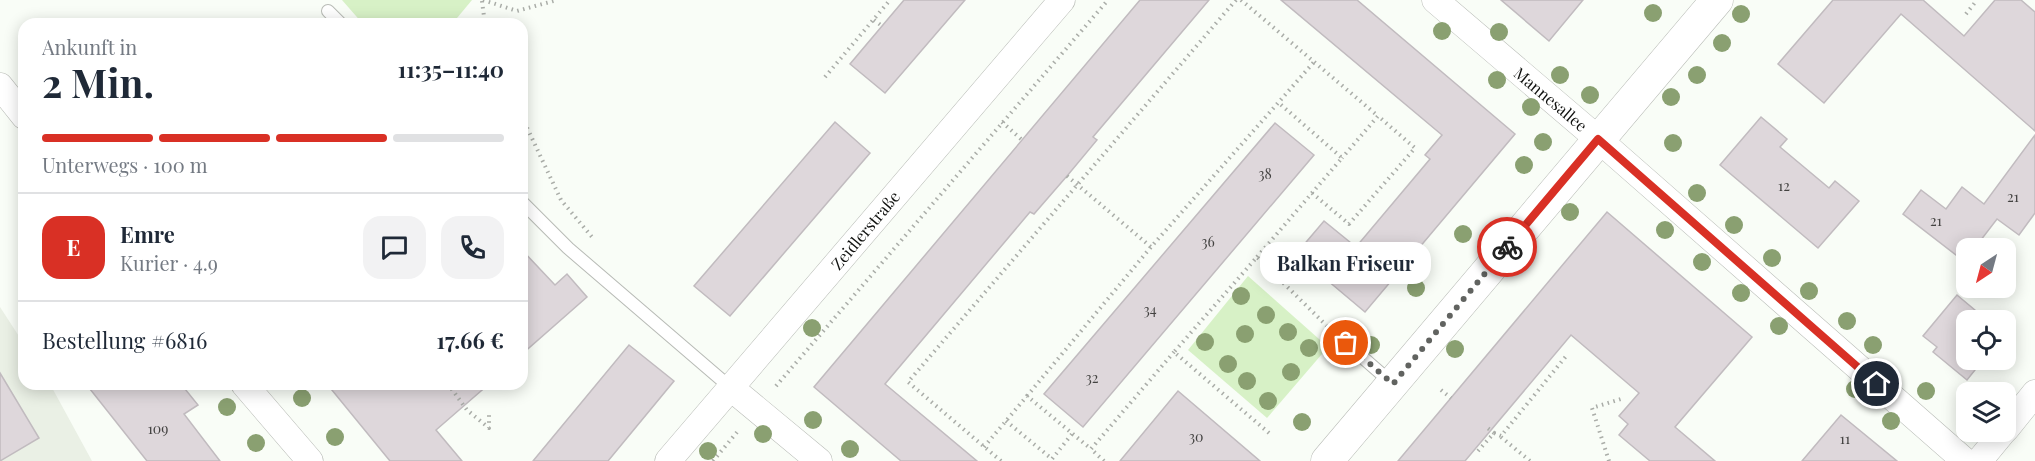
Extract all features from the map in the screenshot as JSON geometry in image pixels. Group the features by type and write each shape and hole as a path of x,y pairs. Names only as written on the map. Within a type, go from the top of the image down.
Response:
{"street":[{"name":"Zeidlerstraße","path":"669,461 1062,0"},
{"name":"Mannesallee","path":"1435,0 1598,139 1965,461"},
{"path":"1327,461 1717,0"},
{"path":"0,86 18,108"},
{"path":"731,388 819,461"},
{"path":"249,390 310,461"},
{"path":"2016,416 2035,393"},
{"path":"1979,461 1995,442"}],"lane":[{"path":"328,10 335,18"},
{"path":"528,208 568,248 731,388"},
{"path":"1346,343 1393,384"}],"path":[{"path":"484,18 482,0 517,11 557,0"},
{"path":"825,77 890,0"},
{"path":"713,461 1108,0"},
{"path":"1001,461 908,382 1236,0"},
{"path":"1241,0 1415,148 1349,224 1312,193"},
{"path":"1966,14 1977,0"},
{"path":"874,20 882,26"},
{"path":"984,447 1151,247 1314,62"},
{"path":"1279,103 1342,158"},
{"path":"1091,449 1378,116"},
{"path":"528,130 561,200 590,233 606,280"},
{"path":"1066,176 1151,247"},
{"path":"1257,257 1346,343"},
{"path":"1174,352 1269,433"},
{"path":"1501,436 1568,355"},
{"path":"453,390 471,414 489,428 489,412"},
{"path":"1441,390 1451,398"},
{"path":"1027,396 1104,461"},
{"path":"1609,461 1592,408 1621,399"},
{"path":"1006,421 1052,459 1072,434"},
{"path":"1485,426 1501,436 1530,461"},
{"path":"1478,451 1494,433"}],"shaded area":[{"path":"0,307 18,335 18,390 53,390 92,461 0,461"}],"green space":[{"path":"342,0 472,0 457,18 358,18"},
{"path":"1248,276 1328,347 1267,418 1188,350"}],"building":[{"path":"904,0 965,0 885,93 850,64"},
{"path":"1140,0 1209,0 1093,137 1097,140 1067,176 1034,214 1030,212 885,384 977,461 901,461 814,387"},
{"path":"1281,0 1357,0 1515,134 1365,312 1296,254 1324,221 1356,247 1430,159 1425,155 1442,135"},
{"path":"1501,0 1583,0 1549,41"},
{"path":"1833,0 1923,0 1964,36 1995,0 2021,0 2035,12 2035,131 1901,14 1824,103 1778,64"},
{"path":"1761,117 1787,139 1780,147 1829,188 1835,181 1859,201 1818,248 1720,165"},
{"path":"835,122 870,153 730,316 694,286"},
{"path":"1275,123 1314,155 1083,427 1044,394"},
{"path":"2035,135 2035,213 2019,235 1997,219 1982,238 1956,238 1956,255 1903,214 1921,190 1946,209 1962,187 1984,204"},
{"path":"1607,212 1752,337 1675,427 1715,461 1650,461 1619,435 1628,424 1619,416 1639,393 1571,335 1465,461 1398,461"},
{"path":"528,256 555,285 567,274 587,297 528,349"},
{"path":"1956,296 1975,310 1956,310 1956,370 1975,370 1967,380 1933,352 1937,347 1923,336"},
{"path":"629,345 674,381 608,461 533,461"},
{"path":"0,373 39,438 0,461"},
{"path":"91,390 186,390 198,405 184,414 220,461 147,461"},
{"path":"332,390 482,390 436,430 462,461 390,461"},
{"path":"1178,391 1260,461 1120,461"},
{"path":"1841,415 1897,461 1802,461"}],"way so far":[{"path":"1346,343 1393,384 1507,247"}],"place":[{"name":"Balkan Friseur","path":"1346,343"}],"route":[{"path":"1507,247 1598,139 1877,384"}]}
